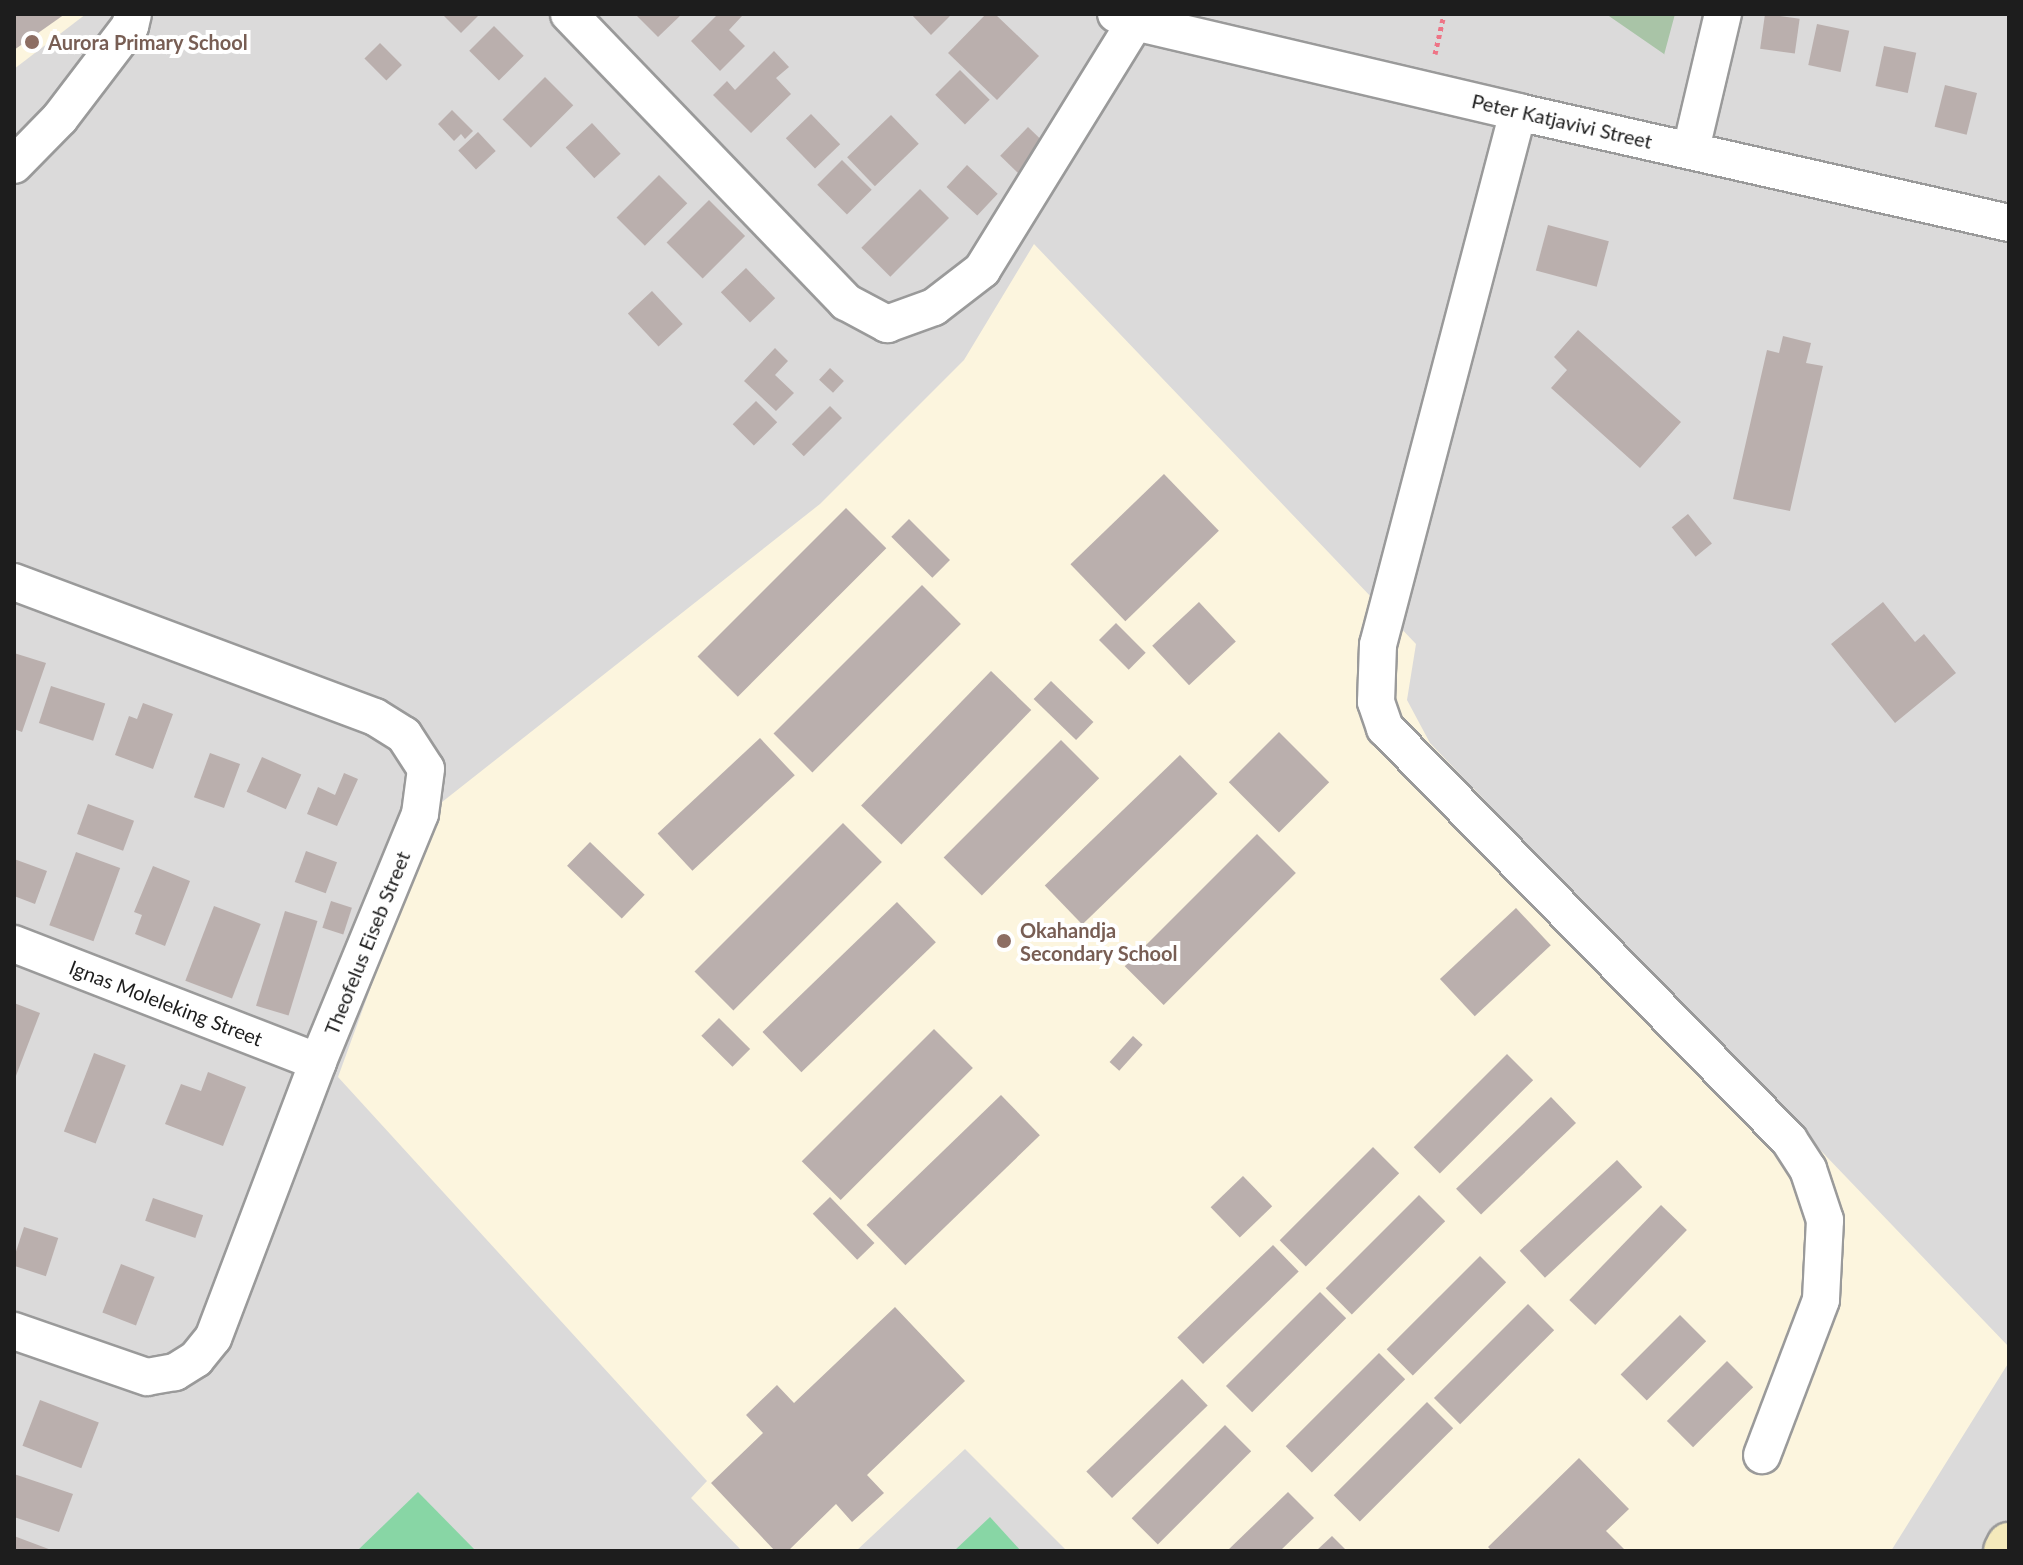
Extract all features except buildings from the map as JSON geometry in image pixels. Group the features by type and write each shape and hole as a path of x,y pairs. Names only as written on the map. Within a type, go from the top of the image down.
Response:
{"street":[{"path":"14,165 60,118 130,26 133,14"},
{"path":"569,14 846,302 887,324 934,307 982,270 1126,18"},
{"path":"1691,149 1723,14"},
{"name":"Peter Katjavivi Street","path":"1126,18 1518,112 2009,223"},
{"path":"1518,112 1378,645 1376,702 1385,728 1789,1140 1808,1169 1825,1220 1821,1300 1762,1455"},
{"name":"Theofelus Eiseb Street","path":"14,582 375,717 404,735 426,769 420,814 318,1062 213,1338 196,1359 175,1372 147,1377 14,1331"},
{"name":"Ignas Moleleking Street","path":"14,944 318,1062"},
{"path":"2006,1551 2009,1545"}],"shaded area":[{"path":"14,14 2009,14 2009,1551 14,1551"},
{"name":"Aurora Primary School","path":"14,14 86,14 14,69"},
{"name":"Okahandja Secondary School","path":"1034,244 1416,644 1407,700 1430,743 2009,1347 2009,1362 1891,1551 1067,1551 965,1449 856,1551 742,1551 691,1498 707,1481 338,1077 437,806 820,504 964,360"}],"green space":[{"path":"1606,14 1675,14 1664,55 1664,54"},
{"path":"418,1492 476,1551 357,1551"},
{"path":"990,1517 1021,1551 954,1551"}],"place":[{"name":"Aurora Primary School","path":"32,42"},
{"name":"Okahandja Secondary School","path":"1004,941"}]}
